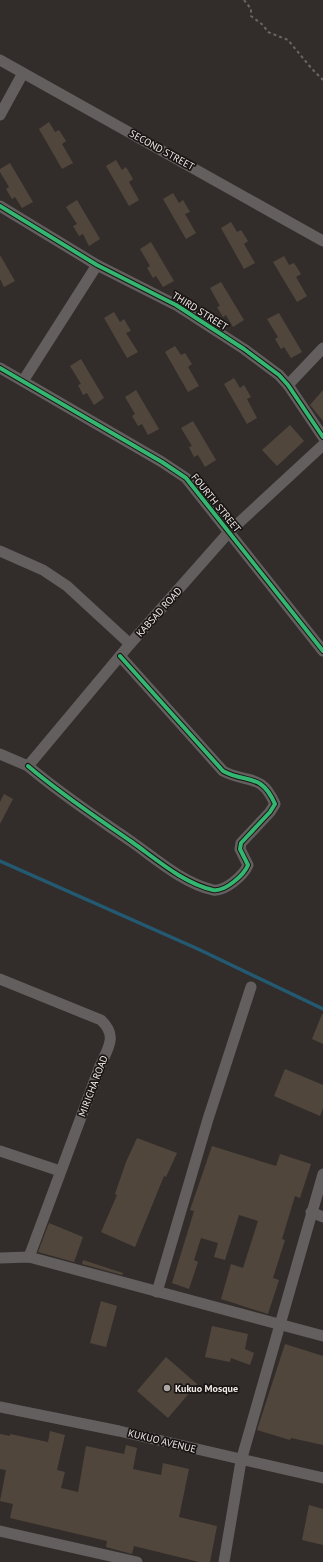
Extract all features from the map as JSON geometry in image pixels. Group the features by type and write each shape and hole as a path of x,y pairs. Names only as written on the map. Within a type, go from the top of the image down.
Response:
{"street":[{"name":"SECOND STREET","path":"0,60 323,241"},
{"path":"0,115 23,72"},
{"name":"THIRD STREET","path":"0,206 97,264 176,304 244,348 279,374 323,437"},
{"path":"23,381 97,264"},
{"path":"288,385 323,348"},
{"name":"FOURTH STREET","path":"0,368 162,462 186,478 323,651"},
{"name":"KABSAD ROAD","path":"28,766 130,644 229,532 323,445"},
{"path":"0,551 43,570 67,586 130,644"},
{"path":"0,754 28,766 89,814 184,878 214,890 222,890 246,871 248,865 240,849 241,844 270,812 275,804 270,793 262,785 251,779 229,774 223,771 120,656"},
{"name":"MIRICHA ROAD","path":"0,979 101,1020 108,1026 111,1039 60,1171 29,1257"},
{"path":"157,1292 208,1119 250,987"},
{"path":"0,1152 60,1171"},
{"path":"224,1562 241,1461 323,1174"},
{"path":"311,1212 323,1217"},
{"path":"0,1258 29,1257 323,1336"},
{"name":"KUKUO AVENUE","path":"0,1407 120,1431 241,1461 323,1478"},
{"path":"0,1531 137,1562"}],"path":[{"path":"244,0 250,9 251,16 263,25 268,32 288,40 323,80"}],"building":[{"path":"49,122 55,132 59,130 66,141 62,144 73,163 62,169 39,129"},
{"path":"116,160 122,170 126,167 133,179 129,182 139,200 129,206 106,166"},
{"path":"10,163 33,202 22,208 15,197 12,199 6,189 9,187 0,172 0,169"},
{"path":"173,193 179,203 183,200 190,212 185,214 196,233 186,239 163,199"},
{"path":"77,200 100,239 89,246 83,234 79,236 73,226 77,224 66,207"},
{"path":"231,222 237,232 241,230 248,241 244,244 255,263 244,269 221,228"},
{"path":"151,242 174,281 163,287 156,276 153,278 147,268 150,266 140,249"},
{"path":"0,255 15,281 4,287 0,279"},
{"path":"284,256 289,265 294,263 301,274 296,277 307,296 297,302 273,262"},
{"path":"221,282 244,320 233,327 226,315 223,317 217,307 220,306 210,288"},
{"path":"114,312 120,322 124,319 131,331 126,333 138,352 127,358 104,318"},
{"path":"279,313 302,352 291,358 284,347 281,349 275,339 278,337 267,319"},
{"path":"175,346 181,355 185,353 192,364 188,367 199,386 188,392 165,352"},
{"path":"81,359 104,398 94,405 87,393 83,395 78,385 81,384 70,366"},
{"path":"234,378 240,388 244,385 251,397 247,399 257,418 247,424 224,384"},
{"path":"136,390 159,429 148,435 142,424 138,426 132,416 135,414 125,397"},
{"path":"323,390 323,421 310,405"},
{"path":"193,421 216,460 205,467 198,455 194,457 189,447 192,446 181,428"},
{"path":"290,425 304,441 277,466 262,450"},
{"path":"4,794 13,799 0,824 0,802"},
{"path":"323,1014 323,1044 312,1039"},
{"path":"285,1069 323,1085 323,1108 320,1116 274,1096"},
{"path":"137,1138 177,1153 166,1177 164,1176 135,1247 101,1232 117,1195 115,1194 126,1162"},
{"path":"212,1146 276,1166 280,1154 311,1164 300,1198 295,1196 282,1239 285,1240 273,1278 279,1280 268,1314 221,1299 231,1264 243,1268 258,1221 239,1215 225,1260 214,1257 218,1243 201,1238 194,1260 198,1262 189,1289 172,1283 194,1211 190,1210"},
{"path":"49,1223 83,1237 74,1262 38,1252"},
{"path":"83,1260 123,1273 122,1275 82,1264"},
{"path":"101,1301 117,1306 106,1347 90,1343"},
{"path":"212,1326 248,1334 245,1349 254,1353 250,1365 231,1358 230,1362 205,1357"},
{"path":"285,1344 323,1356 323,1445 291,1438 290,1440 257,1430"},
{"name":"Kukuo Mosque","path":"166,1357 197,1384 168,1418 137,1391"},
{"path":"50,1431 65,1435 57,1470 65,1472 61,1488 78,1492 86,1446 124,1454 126,1445 137,1448 133,1469 161,1475 163,1463 189,1469 179,1517 217,1526 210,1562 199,1562 134,1546 132,1554 106,1547 107,1541 10,1518 13,1504 0,1501 6,1470 0,1469 0,1434 10,1436 10,1434 48,1442"},
{"path":"309,1505 323,1509 323,1545 302,1540"}],"waterway":[{"path":"0,861 198,949 323,1009"}],"cycle path":[{"path":"0,206 97,265 176,305 244,349 279,375 288,385 323,437"},
{"path":"0,368 162,462 186,478 323,651"},
{"path":"28,766 79,806 170,870 191,882 202,887 218,890 234,882 243,873 248,865 240,849 241,843 270,812 275,804 270,794 264,787 253,780 232,775 223,771 120,656"}],"place":[{"name":"Kukuo Mosque","path":"167,1388"}]}
